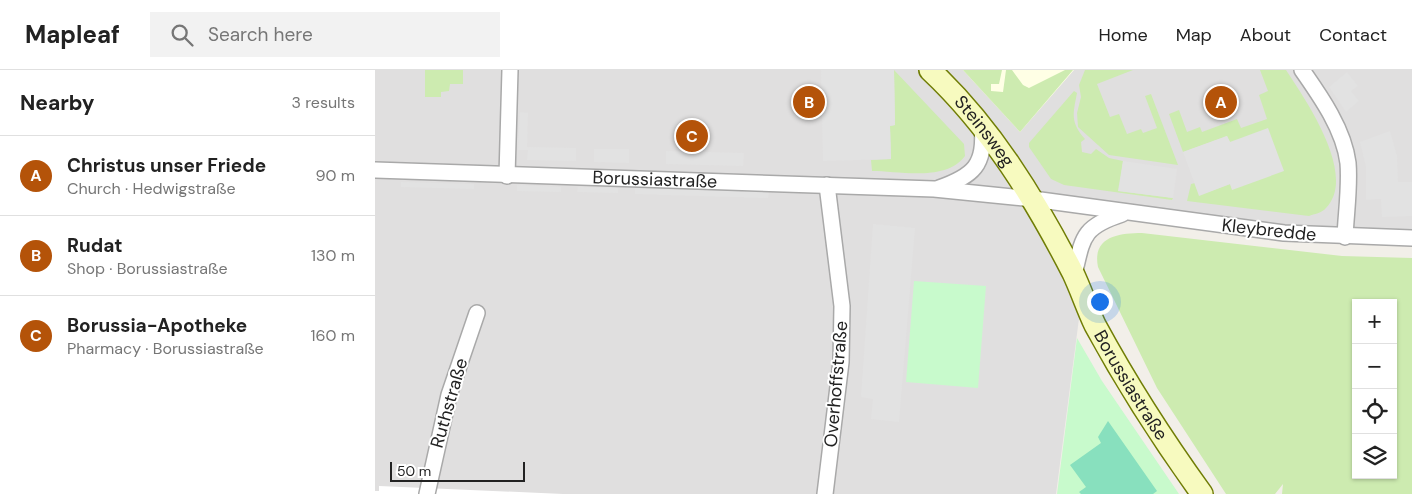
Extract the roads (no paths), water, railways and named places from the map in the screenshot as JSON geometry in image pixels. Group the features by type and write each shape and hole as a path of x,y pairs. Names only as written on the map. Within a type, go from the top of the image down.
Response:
{"main road":[{"name":"Steinsweg","path":"930,70 982,126 1033,199"},
{"name":"Borussiastraße","path":"1033,199 1074,276 1094,322 1127,382 1167,446 1202,494"}],"street":[{"path":"507,176 510,70"},
{"path":"1302,70 1321,98 1342,142 1348,164 1345,237"},
{"name":"Borussiastraße","path":"934,189 963,178 976,167 984,142 982,126"},
{"name":"Borussiastraße","path":"375,170 507,176 827,184 934,189 1033,199"},
{"name":"Overhoffstraße","path":"825,494 841,362 842,306 827,184"},
{"name":"Kleybredde","path":"1033,199 1284,233 1345,237 1412,238"},
{"name":"Kleybredde","path":"1074,276 1085,236 1097,223 1126,213"},
{"name":"Ruthstraße","path":"427,494 449,395 477,313"}],"place":[{"name":"Rudat","path":"809,102"},
{"name":"Christus unser Friede","path":"1221,102"},
{"name":"Borussia-Apotheke","path":"692,136"}]}
